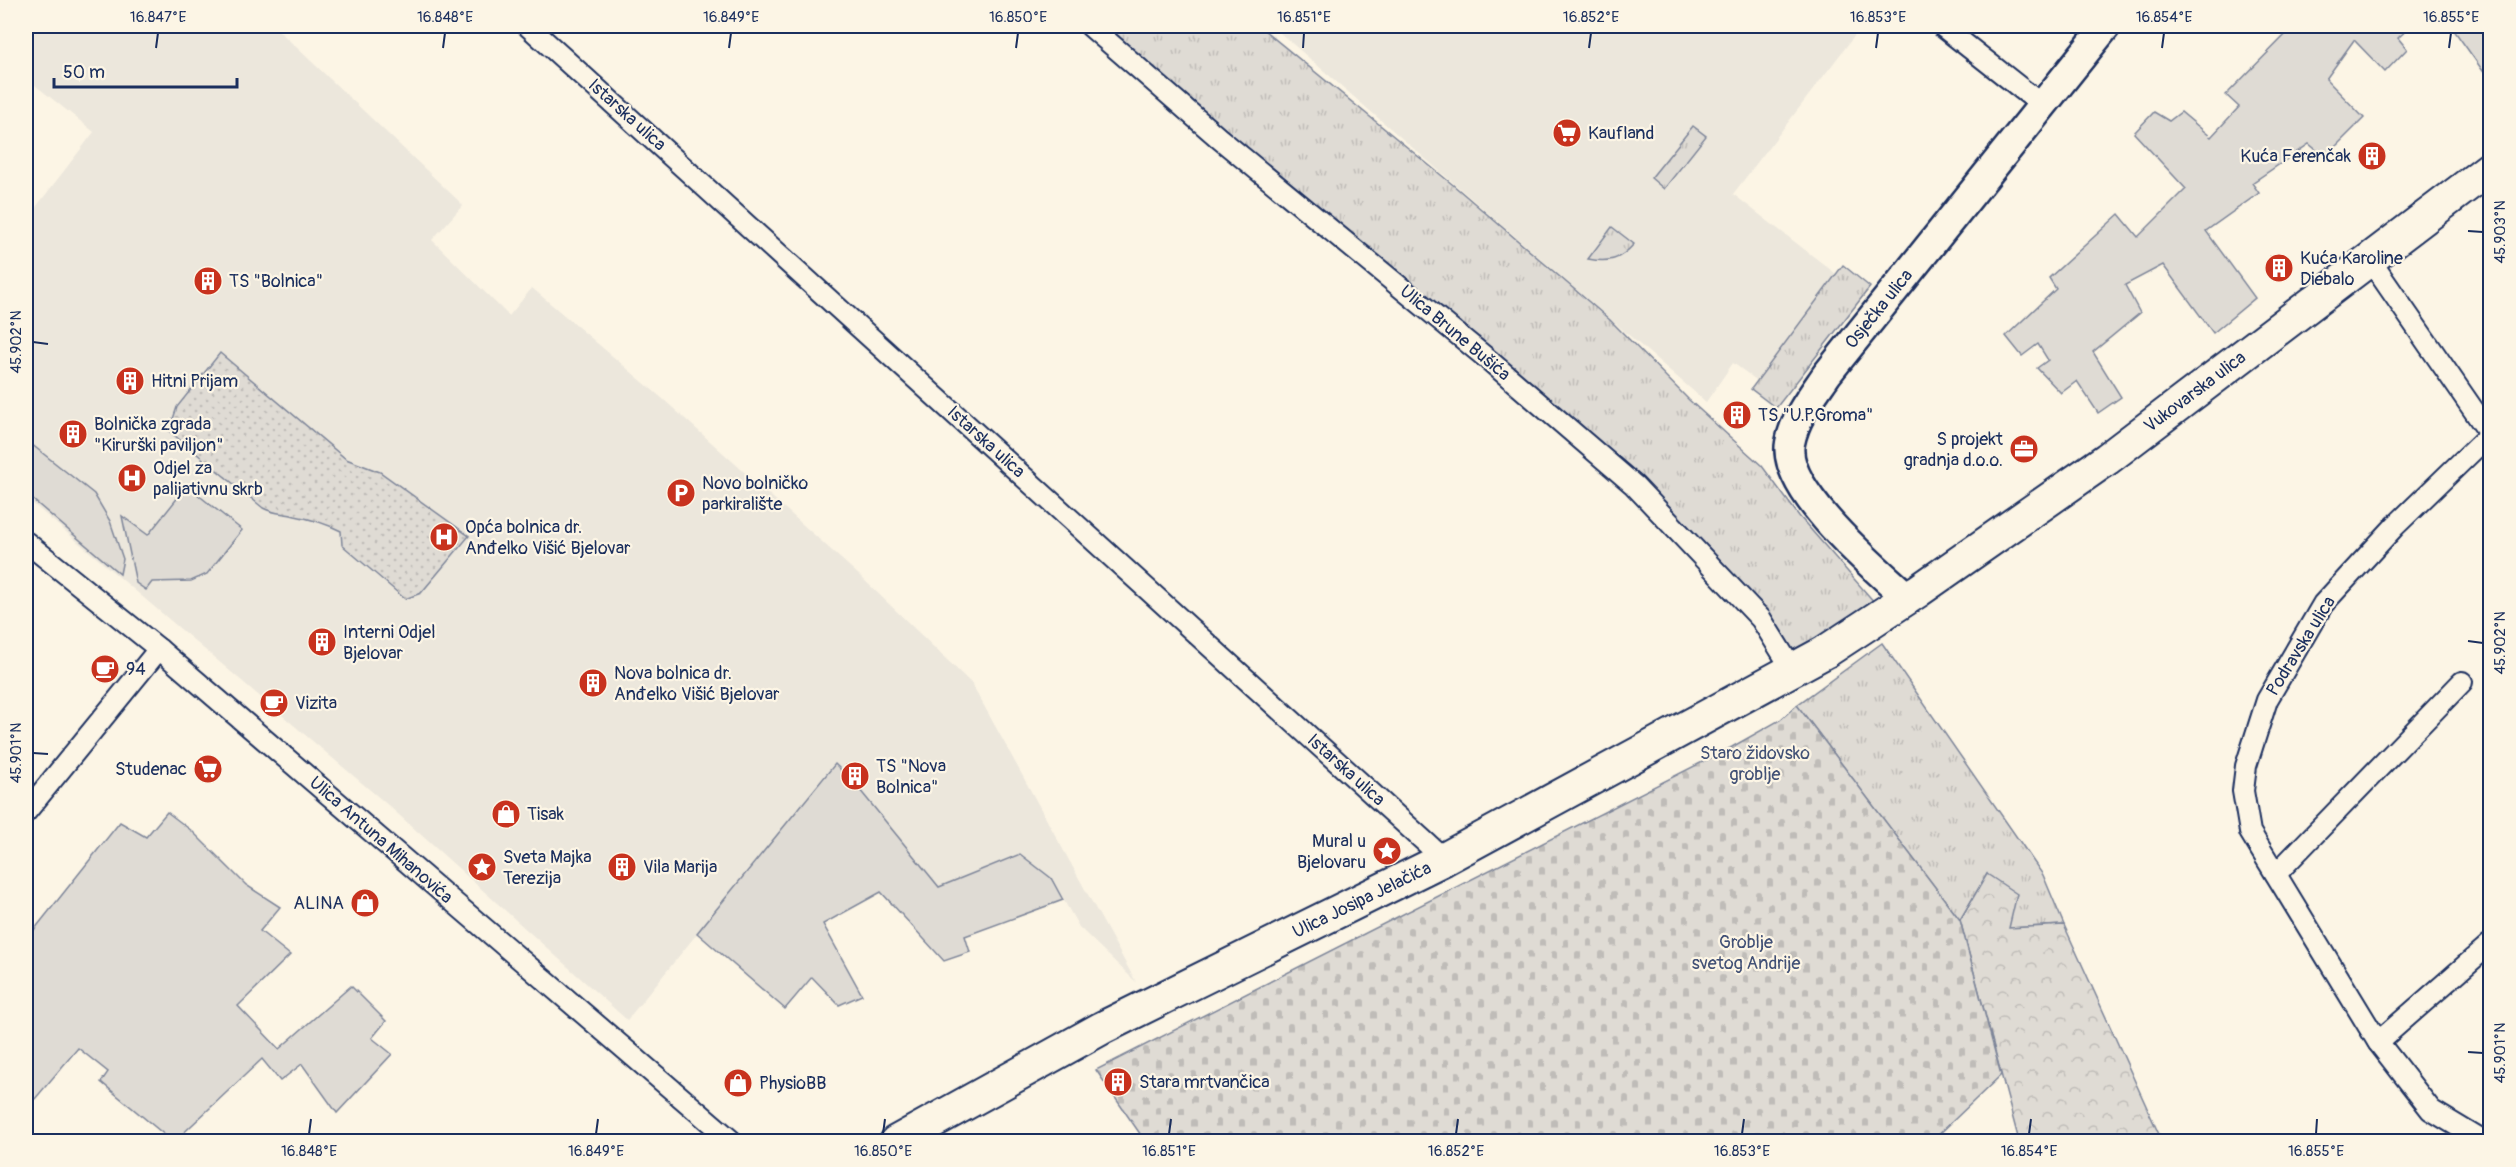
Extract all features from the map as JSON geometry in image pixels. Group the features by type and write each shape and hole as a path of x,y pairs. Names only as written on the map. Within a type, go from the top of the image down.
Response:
{"main road":[{"name":"Vukovarska ulica","path":"1825,652 1900,603 2107,459 2490,168"},
{"name":"Ulica Josipa Jelačića","path":"896,1142 1102,1028 1444,859 1825,652"}],"street":[{"name":"Istarska ulica","path":"528,26 1444,859"},
{"name":"Ulica Brune Bušića","path":"1090,26 1220,139 1484,356 1634,485 1761,619 1792,669"},
{"path":"1942,26 2042,105"},
{"name":"Osječka ulica","path":"1900,603 1806,492 1794,471 1789,446 1796,420 1827,374 2106,26"},
{"name":"Podravska ulica","path":"2370,260 2490,434 2395,526 2323,604 2266,700 2246,766 2243,791 2250,832 2378,1042 2431,1110 2484,1142"},
{"name":"Ulica Antuna Mihanovića","path":"26,542 159,649 734,1142"},
{"path":"26,812 159,649"},
{"path":"2276,874 2462,682"},
{"path":"2378,1042 2490,944"}],"shaded area":[{"name":"Opća bolnica dr. Anđelko Višić Bjelovar","path":"26,26 274,26 463,205 432,240 509,316 532,288 663,399 860,576 972,684 1136,982 1079,927 1051,878 939,888 855,784 835,764 627,1020 389,806 26,498 26,220 94,132 26,78"},
{"path":"1272,26 1862,26 1733,194 1849,284 1770,390 1733,363 1706,402"}],"green space":[{"path":"1090,26 1259,26 1452,184 1610,320 1689,400 1762,466 1799,516 1876,604 1795,658 1634,485"},
{"path":"2294,26 2411,26 2398,38 2407,49 2385,72 2354,40 2326,79 2364,118 2325,157 2309,144 2252,183 2259,193 2206,231 2255,298 2213,333 2163,265 2125,285 2140,313 2093,352 2121,397 2098,413 2077,381 2061,393 2037,368 2048,360 2038,344 2022,356 2006,336 2056,289 2049,278 2119,214 2138,237 2186,189 2134,133 2154,112 2169,121 2181,112 2211,137 2239,107 2226,95"},
{"path":"2451,26 2490,26 2490,63 2483,71"},
{"path":"1693,126 1706,136 1664,189 1651,178"},
{"path":"1612,227 1634,244 1624,254 1614,259 1602,261 1588,259"},
{"path":"1843,265 1870,287 1776,408 1751,389"},
{"path":"220,353 346,459 380,472 469,536 421,593 405,599 342,545 341,531 313,520 263,508 169,431 177,407"},
{"path":"26,440 94,494 110,521 123,559 120,574 26,494"},
{"path":"187,486 242,530 207,574 191,581 152,582 146,590 136,583 122,516 148,535"},
{"path":"1882,643 2043,875 2064,925 2008,928 1987,874 1960,920 1797,705"},
{"name":"Groblje svetog Andrije","path":"1797,705 1960,920 2001,1075 1932,1141 1145,1141 1096,1070 1732,747 1780,720"},
{"path":"835,764 855,784 939,887 1020,854 1051,878 1063,900 965,936 970,952 944,961 881,892 823,924 862,995 839,1005 812,977 785,1009 697,933"},
{"path":"167,812 192,831 246,885 280,907 260,931 290,955 238,1006 279,1049 351,986 386,1021 372,1038 392,1054 337,1113 302,1064 280,1081 262,1059 175,1141 172,1141 101,1082 108,1072 78,1048 35,1099 26,1090 26,940 120,822 146,837"},
{"path":"1987,874 2017,894 2009,928 2064,925 2162,1141 2019,1141 1960,920"}],"place":[{"name":"Kaufland","path":"1567,133"},
{"name":"Kuća Ferenčak","path":"2372,156"},
{"name":"Kuća Karoline Diebalo","path":"2279,268"},
{"name":"TS \"Bolnica\"","path":"208,281"},
{"name":"Hitni Prijam","path":"130,381"},
{"name":"TS \"U.P.Groma\"","path":"1737,415"},
{"name":"Bolnička zgrada \"Kirurški paviljon\"","path":"73,434"},
{"name":"S projekt gradnja d.o.o.","path":"2024,449"},
{"name":"Odjel za palijativnu skrb","path":"132,478"},
{"name":"Novo bolničko parkiralište","path":"681,493"},
{"name":"Opća bolnica dr. Anđelko Višić Bjelovar","path":"444,537"},
{"name":"Interni Odjel Bjelovar","path":"322,642"},
{"name":"94","path":"105,669"},
{"name":"Nova bolnica dr. Anđelko Višić Bjelovar","path":"593,683"},
{"name":"Vizita","path":"274,703"},
{"name":"Studenac","path":"208,769"},
{"name":"TS \"Nova Bolnica\"","path":"855,776"},
{"name":"Tisak","path":"506,814"},
{"name":"Mural u Bjelovaru","path":"1387,851"},
{"name":"Sveta Majka Terezija","path":"482,867"},
{"name":"Vila Marija","path":"622,867"},
{"name":"ALINA","path":"365,903"},
{"name":"Stara mrtvančica","path":"1118,1082"},
{"name":"PhysioBB","path":"738,1083"}],"park label":[{"name":"Staro židovsko groblje","path":"1755,763"}]}
